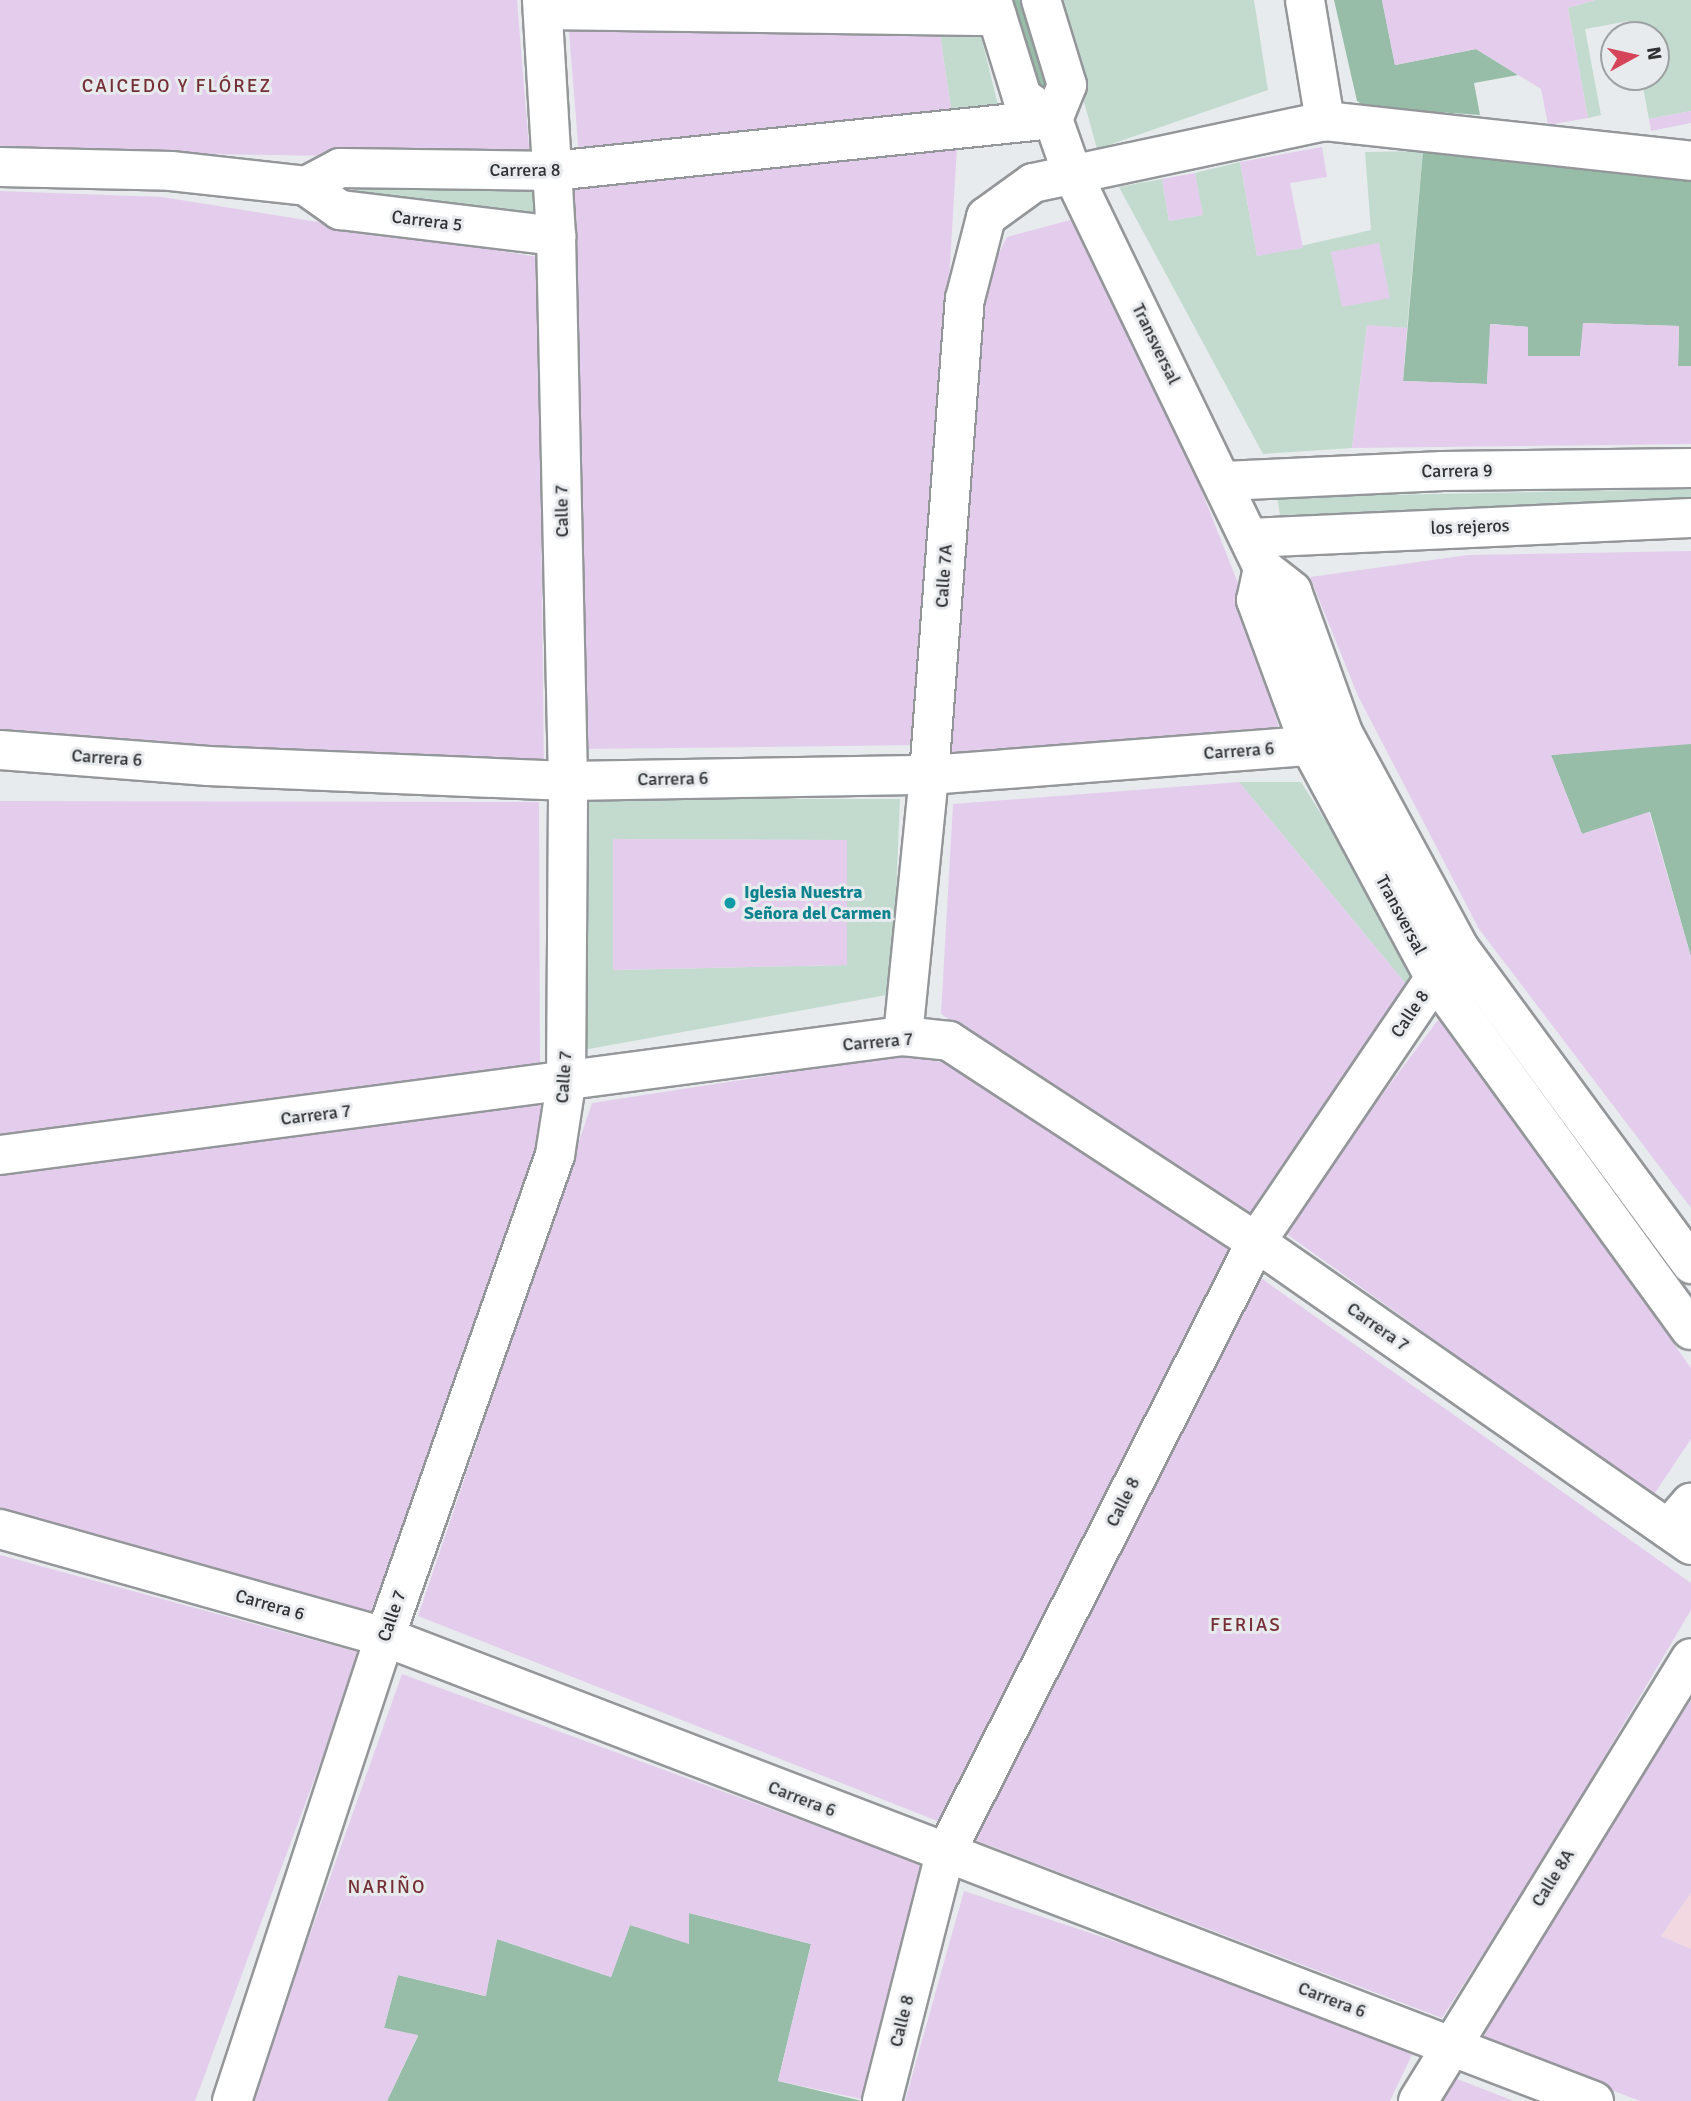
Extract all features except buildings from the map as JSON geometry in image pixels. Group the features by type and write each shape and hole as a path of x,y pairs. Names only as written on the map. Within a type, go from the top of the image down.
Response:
{"street":[{"path":"543,5 995,8 1022,97 1053,119 1067,85 1041,0"},
{"path":"1305,0 1325,121"},
{"name":"Calle 7","path":"232,2101 385,1637 555,1155 566,1084 568,781 556,236 543,5"},
{"name":"Carrera 8","path":"306,186 340,168 553,171 1053,119"},
{"name":"Transversal","path":"1053,119 1072,173 1224,481 1256,553 1256,600 1327,739 1435,978 1691,1330"},
{"name":"Calle 7A","path":"903,1035 929,775 965,299 986,217 1033,183 1325,121 1691,161"},
{"path":"0,167 171,171 306,186"},
{"name":"Carrera 5","path":"306,186 340,210 556,236"},
{"name":"Carrera 9","path":"1224,481 1443,471 1691,468"},
{"name":"los rejeros","path":"1256,553 1691,518"},
{"name":"Transversal","path":"1327,739 1460,949 1691,1264"},
{"name":"Carrera 6","path":"0,750 208,766 568,781 929,775 1327,739"},
{"name":"Calle 8","path":"882,2101 945,1854 1256,1242 1435,978 1460,949"},
{"name":"Carrera 7","path":"0,1155 566,1084 903,1035 949,1041 1683,1525"},
{"name":"Carrera 6","path":"0,1529 385,1637 1594,2101"},
{"name":"Calle 8A","path":"1418,2101 1449,2044 1691,1658"}],"shaded area":[{"path":"1691,1893 1691,1949 1661,1936"}],"green space":[{"path":"1004,0 1030,0 1057,87 1032,95"},
{"path":"1056,0 1254,0 1268,90 1097,149"},
{"path":"1334,0 1382,0 1395,65 1476,49 1518,75 1474,83 1480,115 1367,107 1357,101"},
{"path":"1595,0 1691,0 1691,111 1649,119 1644,91 1670,91 1670,21 1600,21 1600,26 1585,29 1601,115 1588,118 1568,8"},
{"path":"939,28 980,32 998,105 952,115"},
{"path":"1423,151 1407,328 1367,326 1352,448 1263,454 1119,187 1162,179 1169,221 1202,215 1195,173 1240,162 1257,256 1371,230 1365,152"},
{"path":"1423,151 1691,178 1691,366 1678,366 1679,326 1584,323 1580,356 1528,356 1528,327 1491,324 1487,384 1403,381"},
{"path":"355,180 536,186 537,215 355,202"},
{"path":"1691,489 1691,506 1280,515 1277,497"},
{"path":"1691,742 1691,957 1650,812 1582,834 1551,755"},
{"path":"1239,782 1301,782 1419,970 1410,989"},
{"path":"585,799 900,799 892,994 583,1050","holes":["613,839 847,840 846,965 613,970"]},
{"path":"689,1913 811,1944 778,2081 862,2101 387,2101 418,2036 384,2028 398,1975 485,1996 497,1939 611,1977 630,1925 689,1943"}],"place":[{"name":"Iglesia Nuestra Señora del Carmen","path":"730,903"}],"district":[{"name":"CAICEDO Y FLÓREZ","path":"177,87"},
{"name":"FERIAS","path":"1246,1626"},
{"name":"NARIÑO","path":"387,1888"}]}
